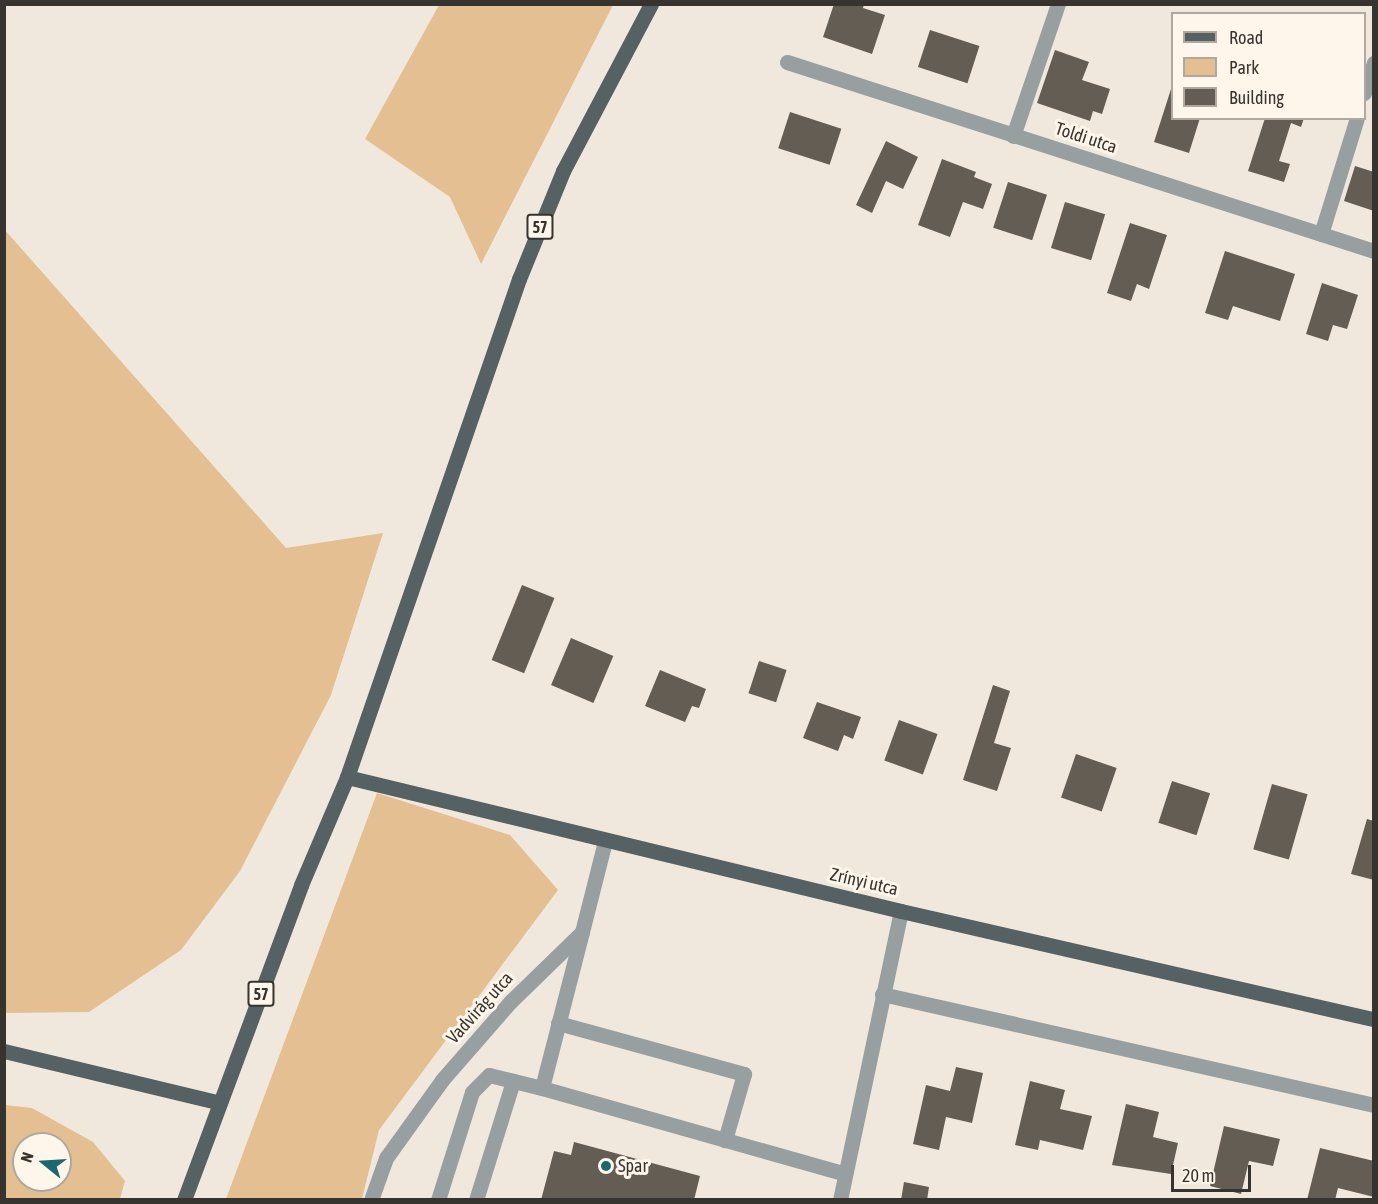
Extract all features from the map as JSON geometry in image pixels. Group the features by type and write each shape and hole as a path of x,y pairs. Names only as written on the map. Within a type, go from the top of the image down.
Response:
{"main road":[{"name":"57","path":"184,1200 302,885 347,777 519,279 563,171 651,4"},
{"name":"Zrínyi utca","path":"347,777 901,911 1374,1018"},
{"path":"4,1051 220,1103"}],"street":[{"path":"1013,136 1058,4"},
{"name":"Toldi utca","path":"787,62 1374,251"},
{"path":"1366,90 1374,63"},
{"path":"1321,234 1356,120"},
{"path":"542,1088 605,841"},
{"path":"840,1200 901,911"},
{"name":"Vadvirág utca","path":"371,1200 386,1158 442,1080 510,1002 582,932"},
{"path":"882,994 1374,1104"},
{"path":"558,1023 744,1074 725,1140"},
{"path":"438,1200 472,1092 489,1075 845,1174"},
{"path":"476,1200 513,1081"}],"green space":[{"path":"439,5 613,5 481,264 450,197 365,139"},
{"path":"4,229 286,548 383,533 331,695 240,871 181,950 89,1012 5,1013"},
{"path":"377,793 510,835 558,890 379,1130 362,1199 226,1199"},
{"path":"5,1105 32,1108 93,1142 125,1181 120,1199 5,1199"}],"building":[{"path":"834,4 864,4 863,8 885,15 872,54 823,37"},
{"path":"930,30 979,46 967,83 918,67"},
{"path":"1055,50 1089,62 1082,80 1110,89 1102,114 1093,111 1090,121 1037,103"},
{"path":"1171,89 1171,120 1199,120 1189,153 1154,142"},
{"path":"790,112 841,129 830,165 778,148"},
{"path":"1264,120 1303,120 1301,127 1291,123 1279,161 1290,164 1284,182 1248,171"},
{"path":"886,141 918,157 903,189 886,181 872,213 856,205"},
{"path":"942,159 976,172 974,177 992,184 983,209 963,202 950,237 918,225"},
{"path":"1355,166 1374,172 1374,211 1344,201"},
{"path":"1008,182 1047,195 1032,240 993,228"},
{"path":"1065,202 1105,214 1091,260 1051,248"},
{"path":"1130,223 1167,235 1149,289 1137,284 1131,301 1107,293"},
{"path":"1225,251 1295,274 1280,321 1233,306 1228,320 1205,313"},
{"path":"1322,283 1358,295 1347,329 1333,325 1328,341 1306,334"},
{"path":"522,585 554,598 524,673 492,660"},
{"path":"571,638 613,656 593,703 551,685"},
{"path":"759,661 787,670 776,702 748,693"},
{"path":"660,670 706,689 699,708 692,706 685,722 645,706"},
{"path":"993,685 1010,691 994,743 1011,748 997,791 963,780"},
{"path":"817,702 861,717 853,739 844,735 838,751 803,738"},
{"path":"899,720 938,734 923,774 884,760"},
{"path":"1076,754 1117,768 1102,811 1061,797"},
{"path":"1172,781 1210,793 1196,835 1158,823"},
{"path":"1272,784 1308,794 1289,860 1253,849"},
{"path":"1367,819 1374,821 1374,880 1351,874"},
{"path":"956,1067 983,1073 972,1123 946,1117 939,1150 913,1144 926,1085 950,1091"},
{"path":"1030,1081 1065,1090 1060,1109 1092,1116 1083,1150 1040,1140 1038,1150 1015,1145"},
{"path":"1126,1104 1159,1112 1153,1137 1178,1143 1171,1174 1112,1165"},
{"path":"1224,1126 1280,1139 1273,1166 1249,1161 1241,1194 1210,1186"},
{"name":"Spar","path":"574,1142 700,1176 694,1200 541,1200 554,1151 571,1155"},
{"path":"1320,1148 1374,1161 1374,1197 1338,1188 1335,1200 1307,1200"},
{"path":"904,1182 929,1187 927,1200 901,1200"}],"place":[{"name":"Spar","path":"606,1166"}]}
